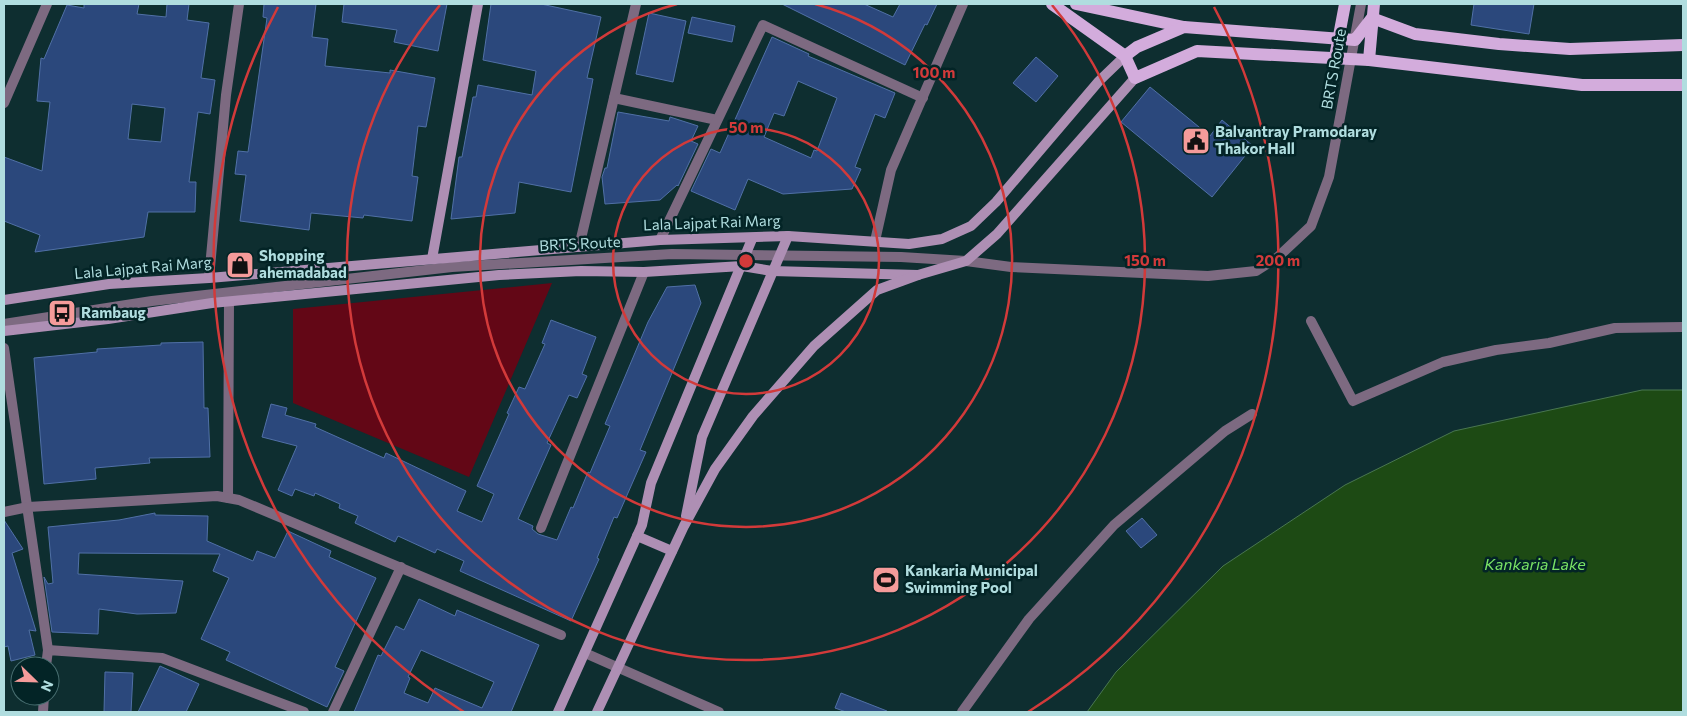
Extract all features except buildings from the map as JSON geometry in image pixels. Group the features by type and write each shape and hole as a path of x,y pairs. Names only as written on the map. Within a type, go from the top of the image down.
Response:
{"main road":[{"path":"432,259 478,4"},
{"path":"1052,4 1125,56 1135,78"},
{"path":"1076,4 1116,8 1184,28"},
{"path":"1336,57 1345,4"},
{"path":"1369,60 1374,4"},
{"path":"1355,40 1372,18"},
{"path":"1372,18 1415,34 1499,44 1570,49 1683,45"},
{"name":"Lala Lajpat Rai Marg","path":"4,300 108,284 209,278 660,240 752,239 788,236 909,244 942,239 971,226 996,202 1099,81 1137,47 1184,28 1355,40"},
{"path":"597,712 684,526 715,469 753,416 814,346 877,290 918,274 966,261 996,234 1135,78 1197,51 1352,58 1582,85 1683,85"},
{"path":"684,526 702,437 772,270 782,254 788,236"},
{"path":"558,712 642,525 651,483 752,239"},
{"path":"6,326 108,319 229,301 499,275 644,272 742,266 772,270 918,274"},
{"path":"637,536 672,551"}],"street":[{"path":"4,103 47,4"},
{"path":"209,278 226,95 239,4"},
{"path":"579,247 636,4"},
{"path":"875,241 891,170 963,4"},
{"name":"BRTS Route","path":"6,326 62,313 152,301 452,267 594,258 782,254 966,261 1011,267 1208,276 1256,271 1278,257 1311,226 1329,177 1361,4"},
{"path":"660,240 763,25 923,98"},
{"path":"614,98 717,120"},
{"path":"541,528 644,272"},
{"path":"228,498 229,301"},
{"path":"1312,321 1353,401 1442,362 1549,343 1615,328 1683,327"},
{"path":"4,348 28,507 48,650 47,656"},
{"path":"962,712 1028,619 1114,525 1225,431 1252,414"},
{"path":"4,512 28,507 217,496 239,500 561,635"},
{"path":"333,712 402,567"},
{"path":"48,650 162,658 304,712"},
{"path":"585,653 719,712"}],"shaded area":[{"path":"552,283 469,477 293,403 293,309"}],"water":[{"name":"Kankaria Lake","path":"1642,390 1683,390 1683,712 1087,712 1116,672 1223,566 1345,485 1454,431"}],"place":[{"name":"Balvantray Pramodaray Thakor Hall","path":"1196,141"},
{"name":"Shopping ahemadabad","path":"240,265"},
{"name":"Rambaug","path":"62,313"},
{"name":"Kankaria Municipal Swimming Pool","path":"886,580"}]}
